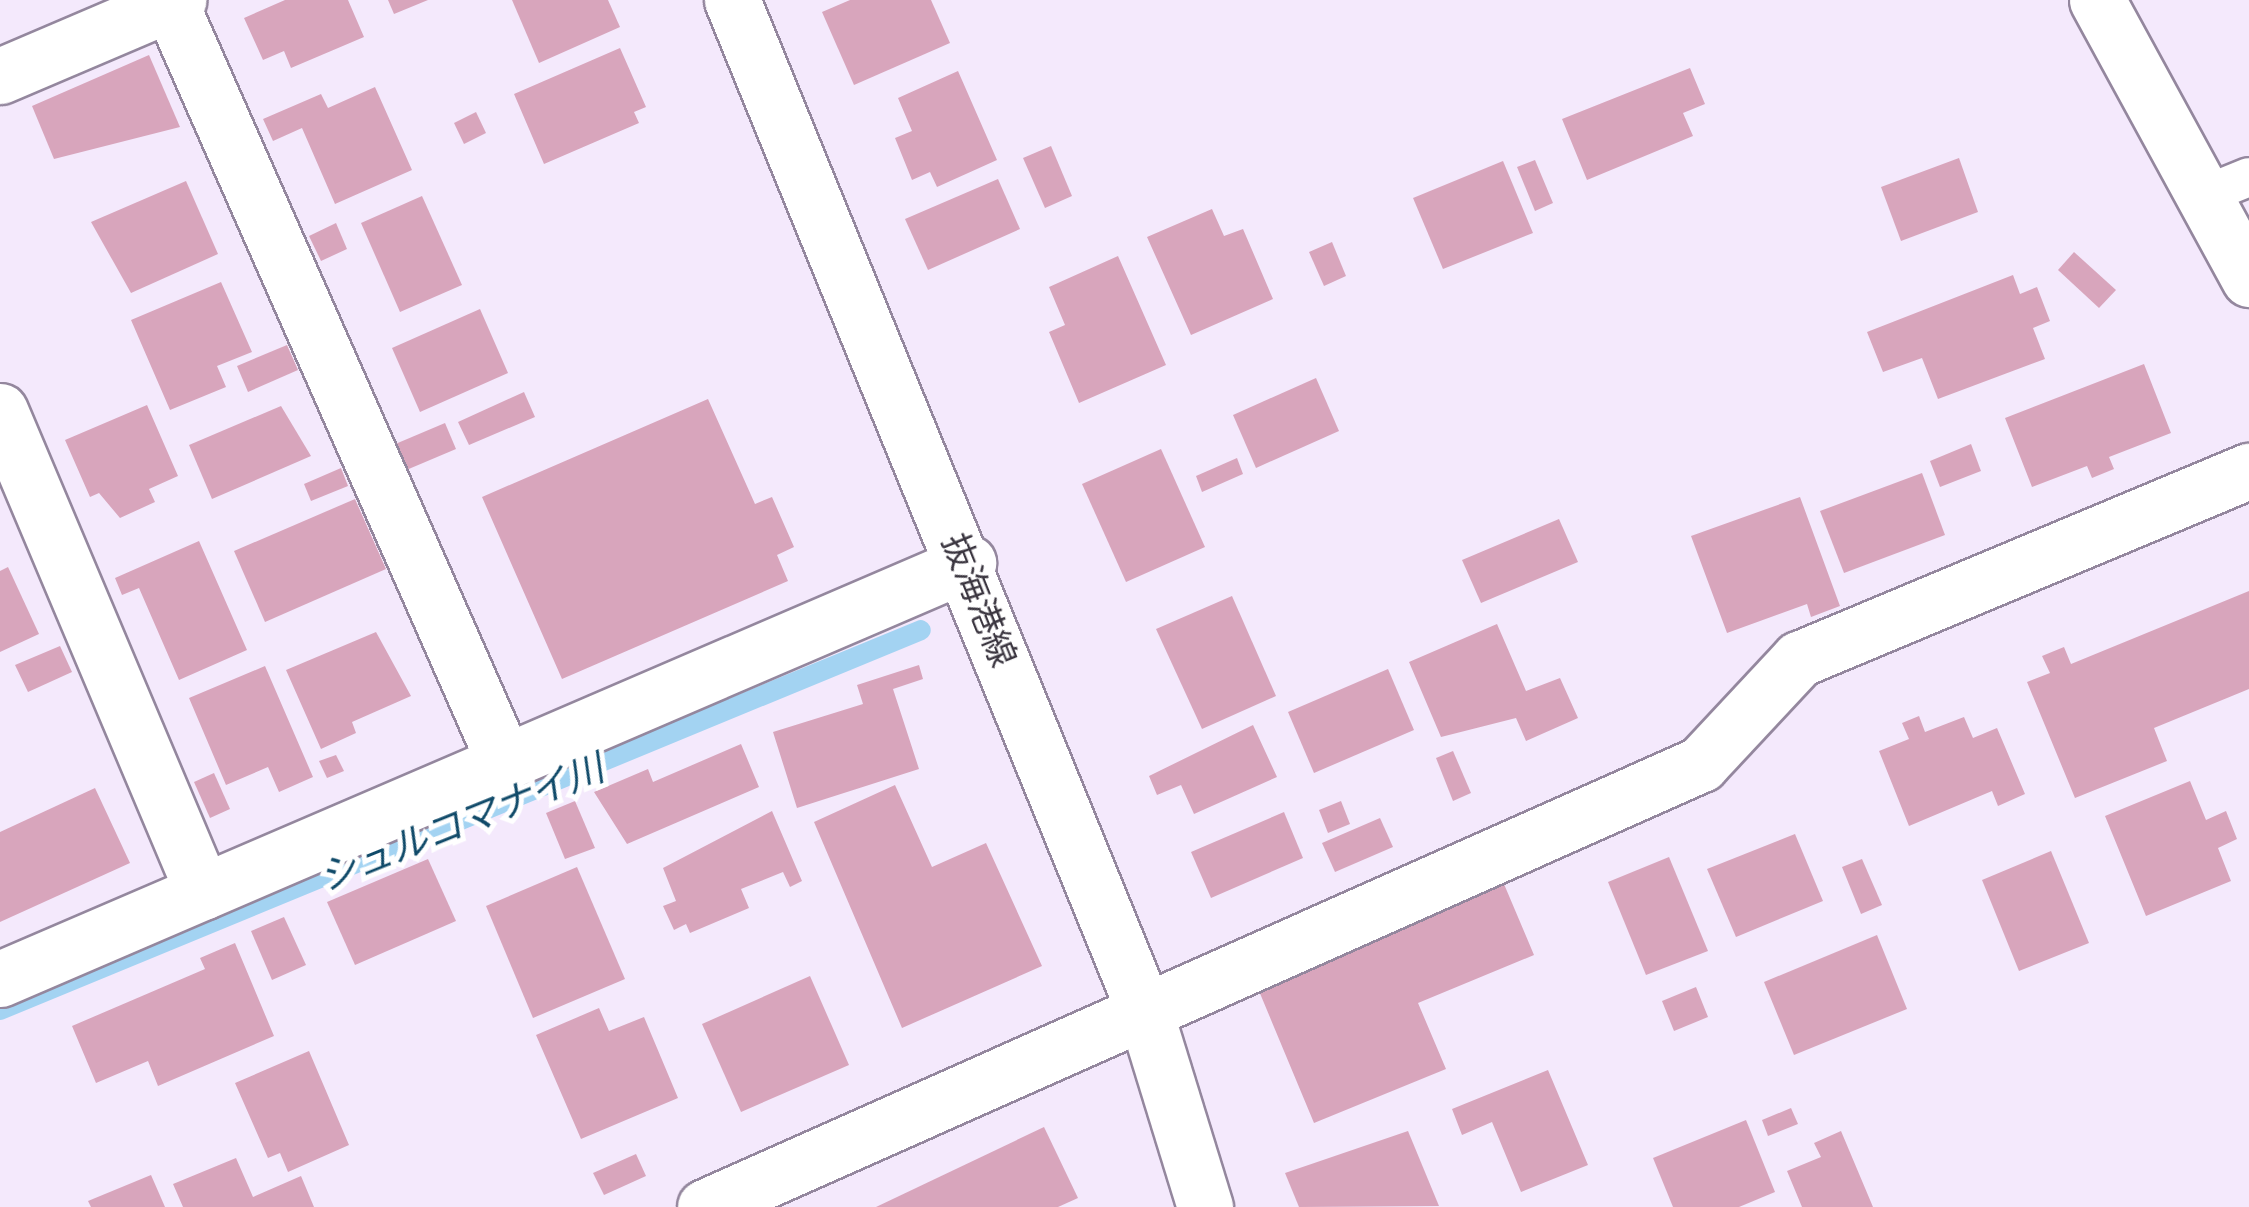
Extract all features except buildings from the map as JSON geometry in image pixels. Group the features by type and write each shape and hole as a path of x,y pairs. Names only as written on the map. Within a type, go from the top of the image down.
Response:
{"street":[{"name":"抜海港線","path":"732,0 968,563 1146,1015 1204,1207"},
{"path":"2097,0 2228,186 2249,279"},
{"path":"0,76 174,2 506,763"},
{"path":"0,411 203,892"},
{"path":"705,1207 1146,1015 1701,764 1799,659 2249,471"},
{"path":"0,980 968,563"}],"waterway":[{"name":"シュルコマナイ川","path":"0,1010 921,630"}]}
